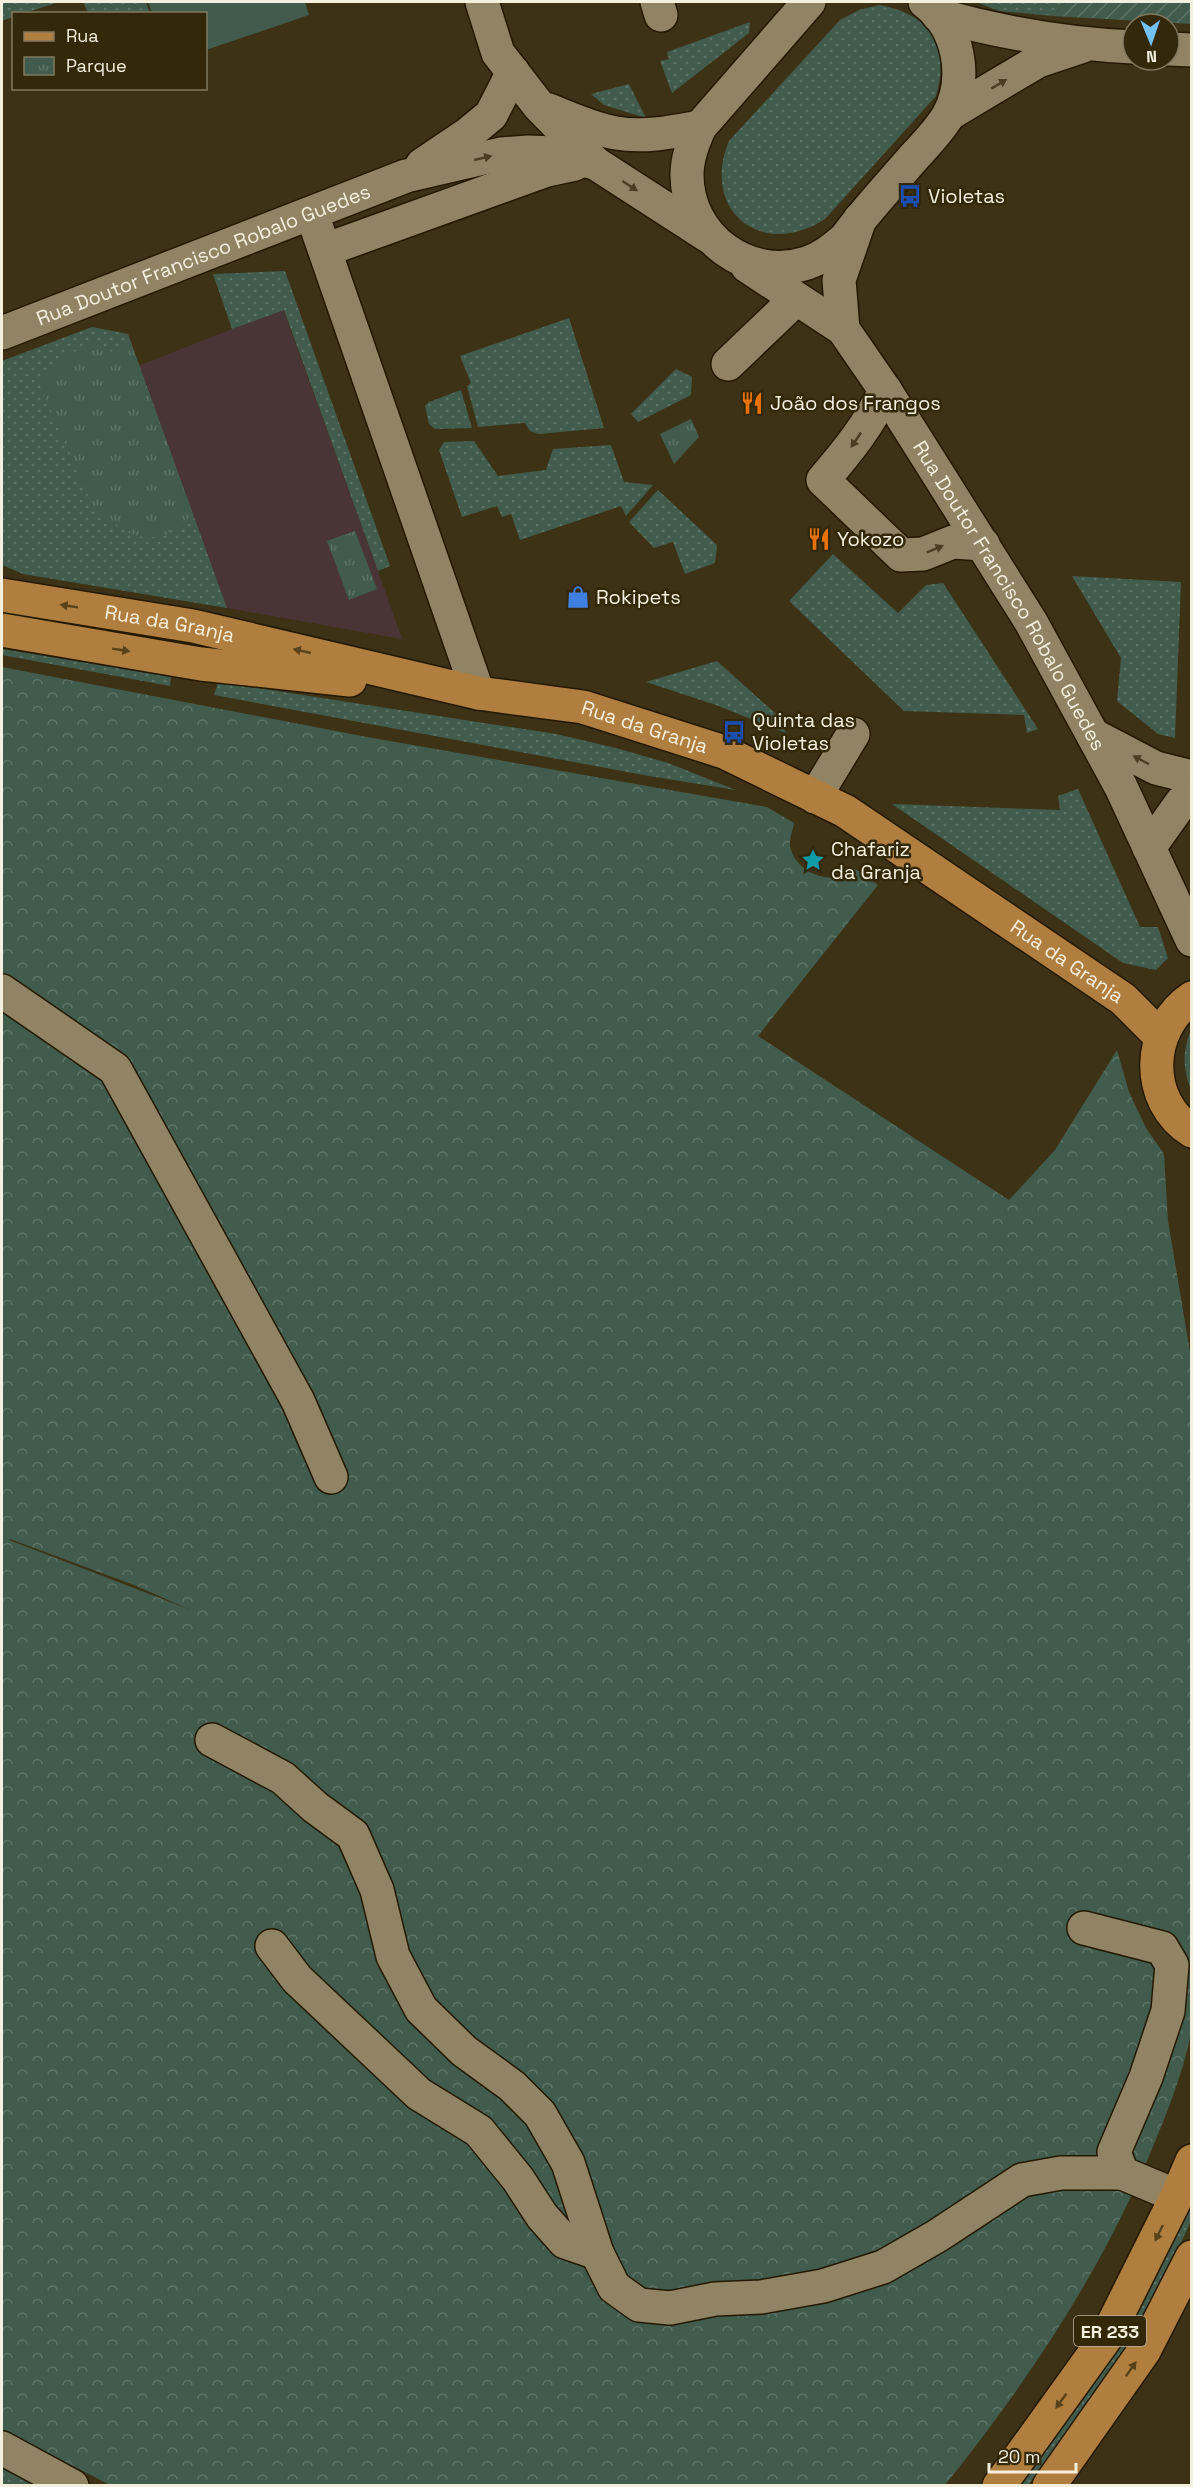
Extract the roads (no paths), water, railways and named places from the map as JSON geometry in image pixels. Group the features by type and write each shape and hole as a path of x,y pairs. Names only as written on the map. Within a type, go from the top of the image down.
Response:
{"main road":[{"name":"Rua da Granja","path":"2,595 193,626 478,693 583,707 724,753 845,811 1123,999 1161,1037"},
{"name":"Rua da Granja","path":"2,630 201,664 381,683 440,685"},
{"path":"1123,999 1185,1003"},
{"path":"1185,1003 1161,1037 1156,1061 1158,1085 1168,1107 1189,1133"},
{"name":"ER 233","path":"999,2486 1107,2336 1177,2196 1191,2161"},
{"name":"ER 233","path":"1049,2486 1144,2351 1191,2257"}],"street":[{"path":"482,2 498,53 539,106 595,163 709,237 736,258 843,329"},
{"path":"709,237 692,208 687,191 686,173 690,149 700,128 809,2"},
{"path":"932,8 980,27 1088,45 1121,46"},
{"path":"736,258 760,267 786,268 807,263 827,254 845,239 935,134 949,114 958,87 959,59 951,34 932,8"},
{"path":"949,114 1038,61 1088,45"},
{"name":"Rua Doutor Francisco Robalo Guedes","path":"406,176 491,115 513,72"},
{"path":"539,106 581,123 617,133 653,134 700,128"},
{"name":"Rua Doutor Francisco Robalo Guedes","path":"2,333 406,176 501,154 528,152 555,153 595,163"},
{"path":"325,250 547,170 568,165 595,163"},
{"path":"312,214 478,693"},
{"name":"Rua Doutor Francisco Robalo Guedes","path":"860,219 839,280 843,329 885,390 1031,622 1121,787 1191,940"},
{"path":"728,364 796,299"},
{"path":"885,390 876,411 823,480 901,555 923,554 953,542 983,544"},
{"path":"815,797 853,734"},
{"path":"1093,735 1156,768 1191,777"},
{"path":"1149,848 1181,803 1191,798"},
{"path":"2,992 115,1069 297,1401 331,1477"},
{"path":"212,1740 283,1778 315,1807 353,1835 377,1890 393,1956 421,2010 464,2051 512,2086 540,2114 568,2163 597,2253 614,2287 639,2306 670,2308 715,2299 761,2297 823,2286 883,2267 937,2236 1022,2180 1061,2174 1122,2173 1177,2196"},
{"path":"1084,1928 1162,1948 1172,1965 1168,2011 1146,2077 1114,2152 1122,2173"},
{"path":"272,1946 297,1979 419,2094 478,2131 518,2178 542,2216 565,2242 597,2253"},
{"path":"2,2448 72,2486"}],"place":[{"name":"Violetas","path":"910,196"},
{"name":"João dos Frangos","path":"752,403"},
{"name":"Yokozo","path":"819,539"},
{"name":"Rokipets","path":"578,597"},
{"name":"Quinta das Violetas","path":"734,732"},
{"name":"Chafariz da Granja","path":"813,860"}]}
